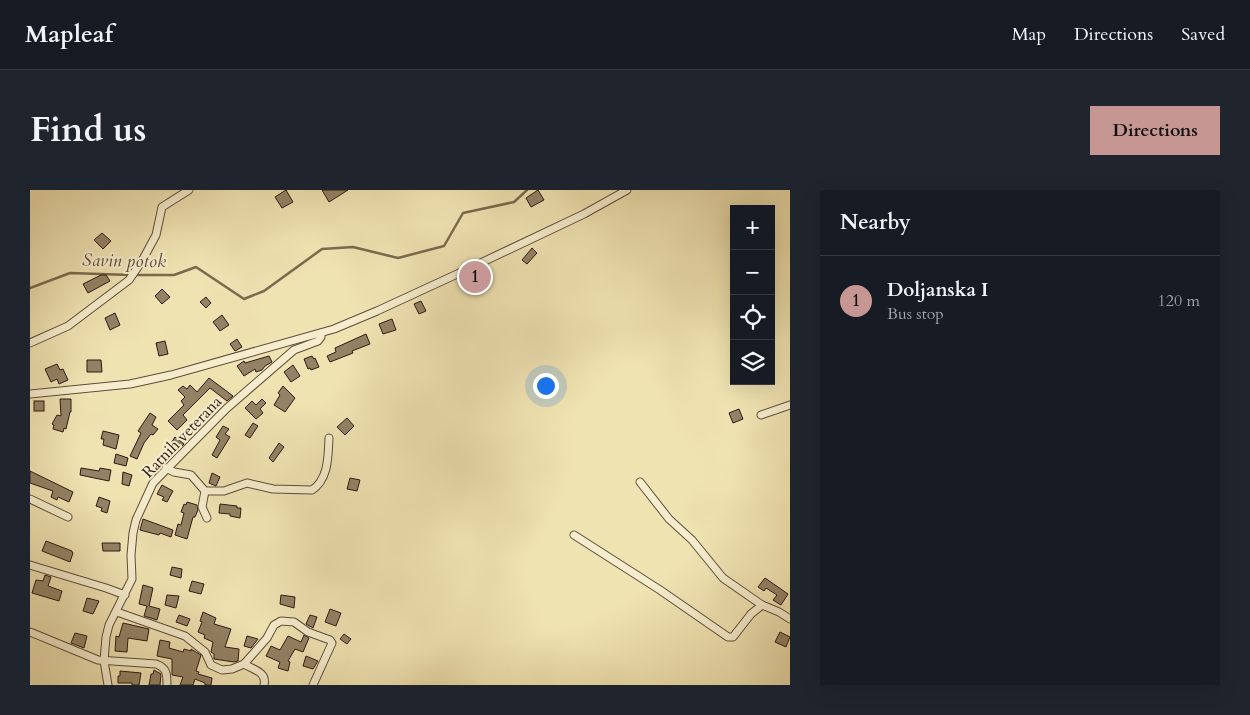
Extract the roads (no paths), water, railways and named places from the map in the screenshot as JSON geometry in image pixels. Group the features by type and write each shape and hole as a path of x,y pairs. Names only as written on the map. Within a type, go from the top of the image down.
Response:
{"street":[{"path":"30,343 68,326 129,280 156,235 162,207 188,190"},
{"path":"30,394 130,384 171,375 320,332 377,311 584,214 627,190"},
{"name":"Ratnih veterana","path":"108,685 104,661 104,646 108,631 132,579 131,545 136,520 153,483 226,409 294,350 318,341 321,337 320,332"},
{"path":"761,414 790,405"},
{"path":"166,468 174,472 191,475 205,491 224,491 246,483 273,489 312,490 317,487 328,462 329,438"},
{"path":"640,482 669,519 692,540 723,578 762,605 790,619"},
{"path":"205,491 202,507 207,518"},
{"path":"30,499 68,517"},
{"path":"574,534 728,637 733,637 762,605"},
{"path":"30,565 125,595"},
{"path":"117,612 186,636 205,652 209,661 218,669 232,669 244,664 267,638 274,625 281,621 291,621 308,632 330,640 332,643 313,685"},
{"path":"30,632 86,656 104,661 163,666 167,672 167,685"},
{"path":"244,664 264,675 264,685"}],"waterway":[{"name":"Savin potok","path":"135,275 174,275 196,267 244,299 264,291 322,249 353,247 398,258 444,246 463,213 514,202 527,190"},
{"name":"Savin potok","path":"30,288 70,273 130,275"}],"place":[{"name":"Doljanska I","path":"475,277"}]}
